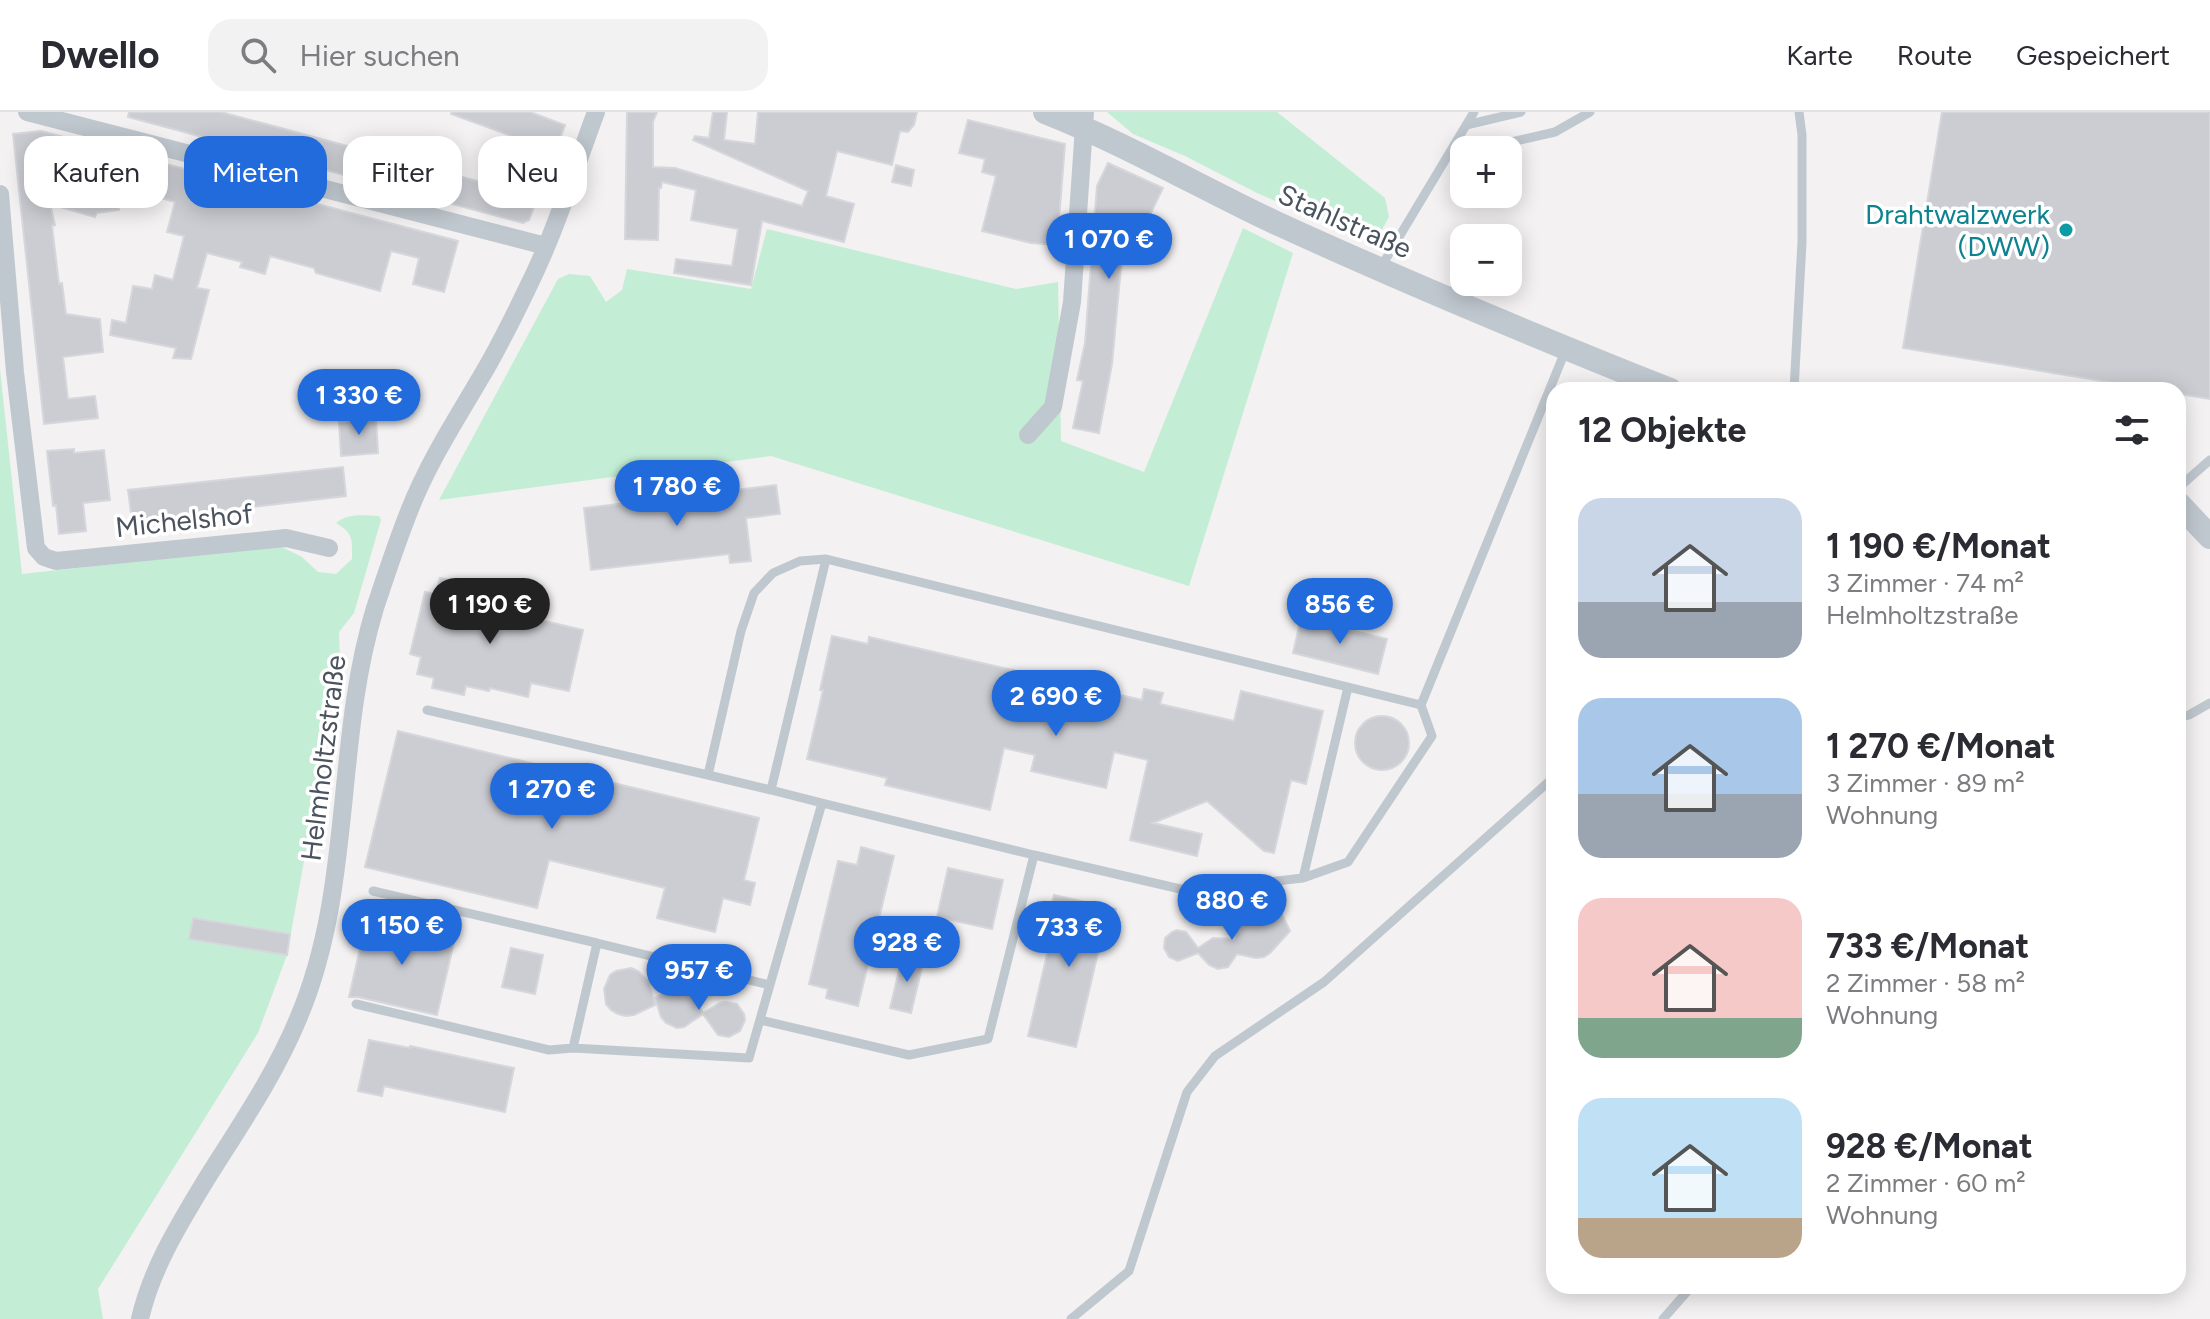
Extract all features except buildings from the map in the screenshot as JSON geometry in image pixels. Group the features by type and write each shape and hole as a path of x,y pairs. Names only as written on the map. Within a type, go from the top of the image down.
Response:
{"street":[{"path":"27,112 546,246"},
{"name":"Stahlstraße","path":"1045,112 1084,119 1202,188 1379,270 1650,382"},
{"name":"Helmholtzstraße","path":"140,1319 147,1290 179,1224 263,1090 298,1019 320,957 335,881 355,699 365,644 376,607 410,507 446,435 490,362 529,286 592,113"},
{"path":"1028,435 1053,407 1072,302 1084,119"},
{"name":"Michelshof","path":"0,194 15,372 36,548 44,557 56,561 286,538 329,548"},
{"path":"2186,501 2210,537"}],"lane":[{"path":"1379,270 1474,112"},
{"path":"1466,125 1521,112"},
{"path":"1522,140 1555,132 1590,112"},
{"path":"1795,382 1802,242 1802,135 1799,112"},
{"path":"1553,382 1566,349"},
{"path":"427,710 1189,891 1303,878 1348,862 1432,736 1421,705 1546,398"},
{"path":"2186,486 2210,460"},
{"path":"708,775 741,631 754,593 773,573 800,561 826,559 1421,705"},
{"path":"771,790 826,559"},
{"path":"1303,878 1348,687"},
{"path":"2186,716 2210,703"},
{"path":"1071,1319 1129,1271 1187,1092 1215,1056 1324,982 1546,784"},
{"path":"356,1004 549,1050 573,1048 749,1058 822,803"},
{"path":"760,1020 909,1055 988,1039 1034,855"},
{"path":"373,891 770,985"},
{"path":"573,1048 597,943"},
{"path":"1663,1319 1685,1294"}],"green space":[{"path":"1107,112 1277,112 1385,198 1389,217 1380,233 1366,241 1133,134"},
{"path":"1243,228 1293,253 1189,586 771,456 439,500 558,279 569,274 590,276 606,302 622,290 627,269 751,289 767,229 1016,289 1058,282 1061,441 1144,472"},
{"path":"0,369 22,574 280,546 302,557 318,572 336,574 352,559 352,542 346,530 336,523 356,515 379,516 381,520 354,613 339,632 340,662 287,955 258,1033 98,1289 103,1319 0,1319"}],"place":[{"name":"Drahtwalzwerk (DWW)","path":"2066,230"}]}
